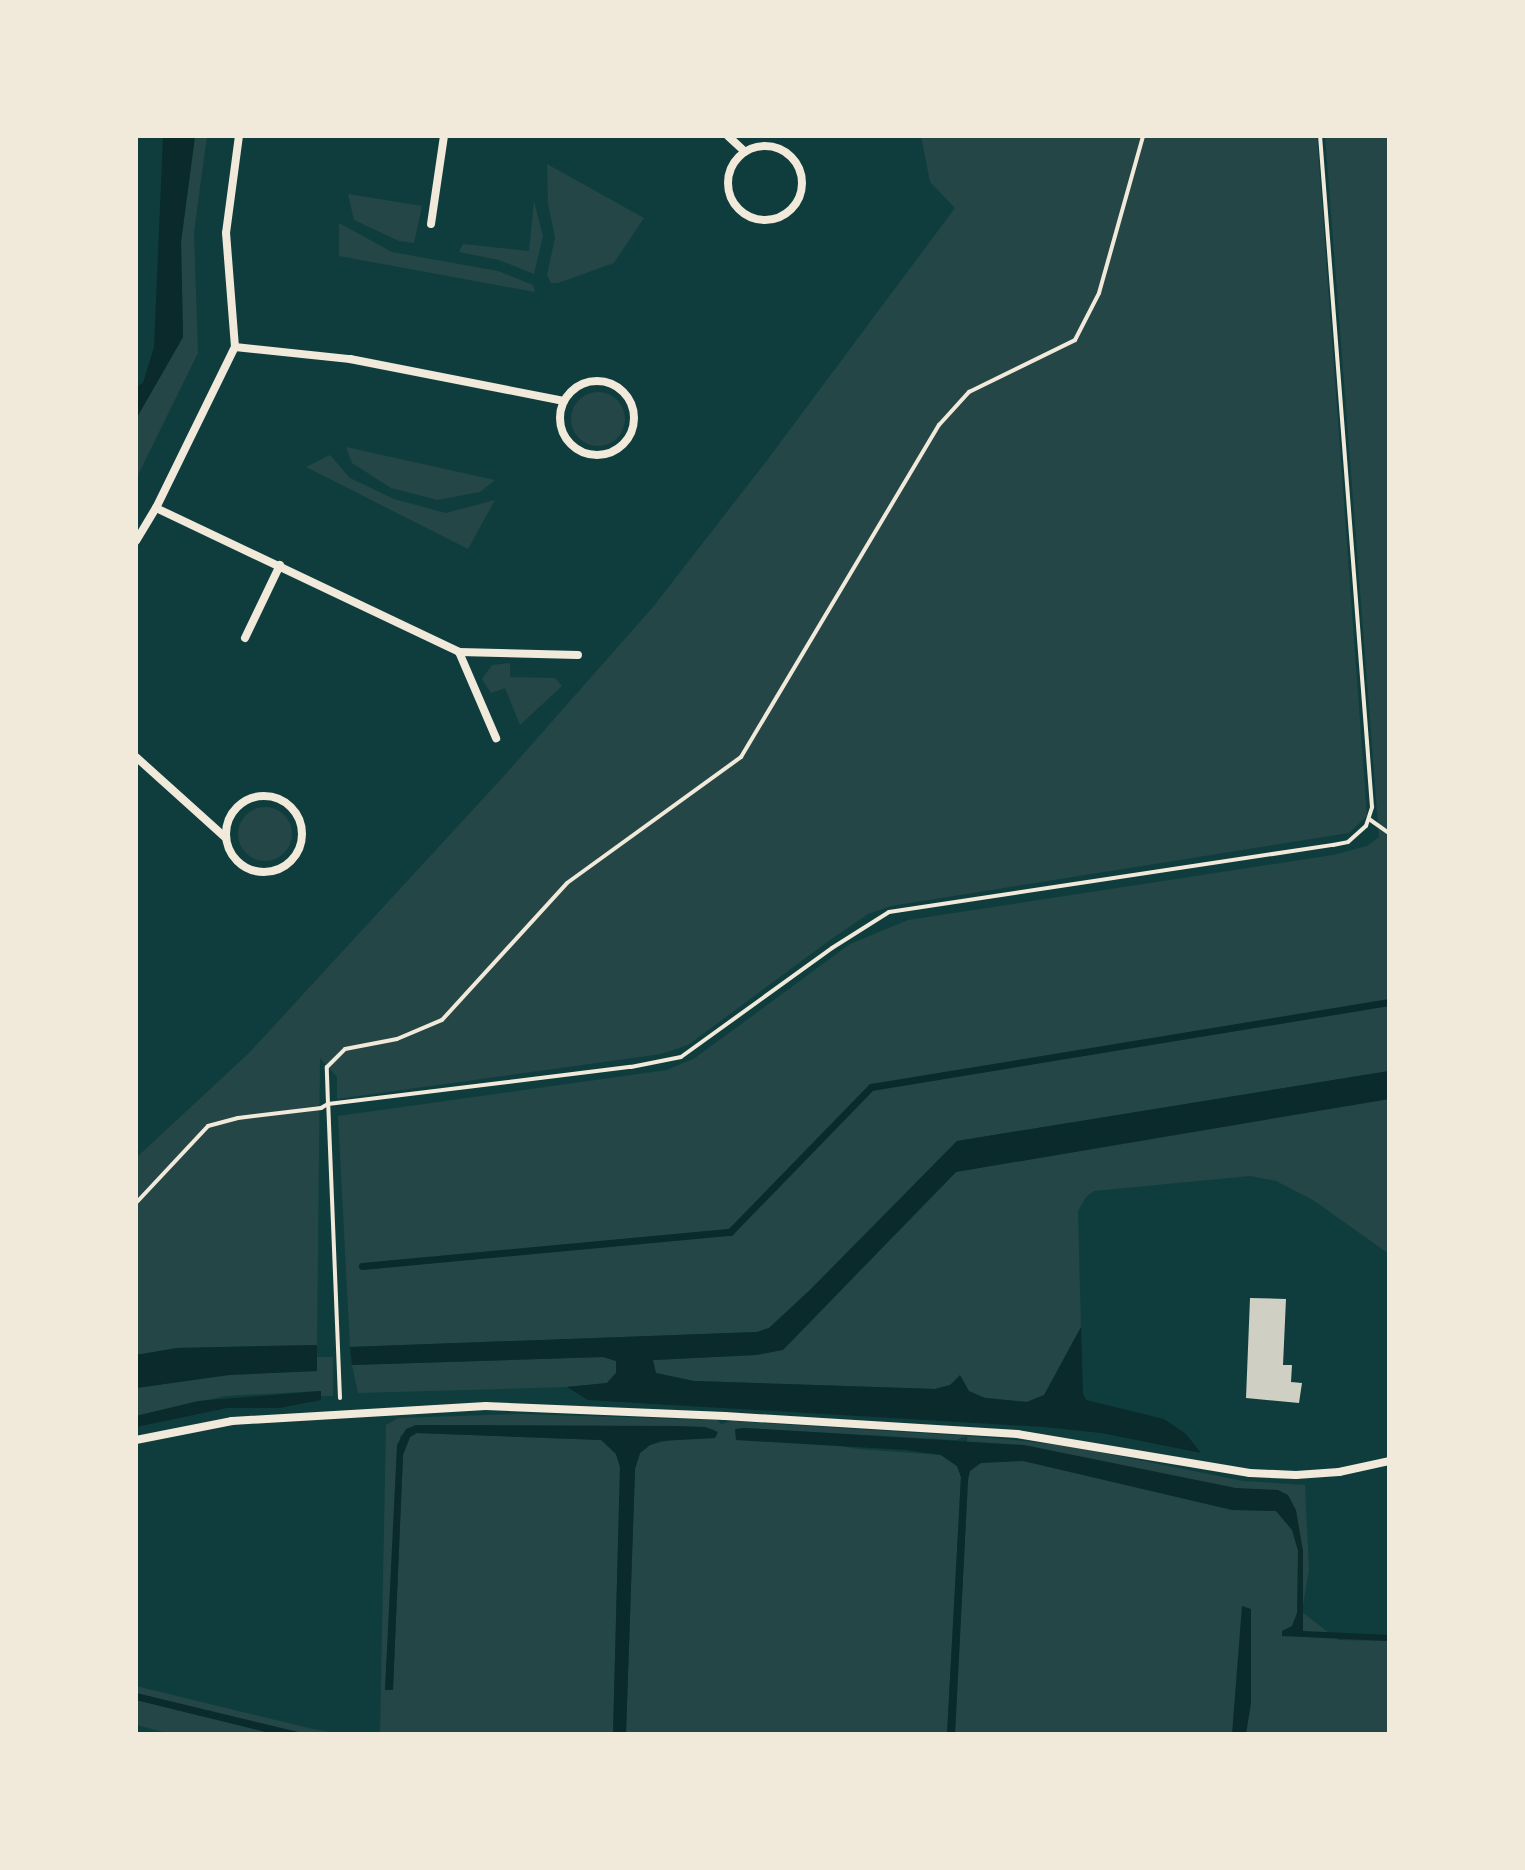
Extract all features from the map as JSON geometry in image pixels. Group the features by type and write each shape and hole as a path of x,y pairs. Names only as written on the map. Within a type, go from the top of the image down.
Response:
{"street":[{"path":"136,541 156,508 235,347 226,233 239,136"},
{"path":"431,224 444,136"},
{"path":"728,136 745,152"},
{"path":"770,147 784,151 799,168 803,184 800,196 792,210 780,218 764,221 750,217 740,211 731,197 728,181 732,167 745,152 770,147"},
{"path":"235,347 350,359 564,401"},
{"path":"591,381 612,383 630,399 634,428 627,441 613,452 588,455 575,448 564,436 559,418 564,401 574,388 591,381"},
{"path":"156,508 459,652 578,655"},
{"path":"245,638 280,565"},
{"path":"459,652 496,738"},
{"path":"136,757 226,838 230,851 240,865 268,872 292,860 300,846 302,831 291,807 279,799 254,797 233,811 226,825 226,838"},
{"path":"136,1440 232,1421 445,1407 546,1408 1017,1434 1250,1473 1296,1475 1339,1472 1389,1461"}],"path":[{"path":"341,1413 327,1067 345,1049 397,1039 442,1020 567,883 741,757 939,425 969,392 1075,340 1099,293 1143,136"},
{"path":"136,1203 208,1126 238,1118 321,1108 328,1104 631,1067 681,1057 832,948 889,912 1333,845 1355,837 1369,819 1372,807 1320,136"},
{"path":"1369,819 1389,833"}],"shaded area":[{"path":"163,136 195,136 181,242 183,337 136,419 136,387 143,383 154,347"},
{"path":"195,136 207,136 194,232 198,353 136,479 136,419 183,337 181,242"},
{"path":"921,136 1317,136 1367,816 1349,833 891,906 868,914 830,940 688,1045 661,1054 337,1099 337,1077 320,1058 317,1345 177,1348 136,1355 136,1158 249,1053 503,777 653,607 768,459 955,208 930,182"},
{"path":"1325,136 1389,136 1389,1071 957,1141 810,1290 769,1328 757,1332 350,1347 338,1116 667,1070 695,1058 850,944 908,920 1333,855 1367,846 1379,837"},
{"path":"547,164 644,218 614,263 551,283 547,275 555,238 548,203"},
{"path":"348,194 422,206 414,243 399,241 354,220"},
{"path":"534,201 543,236 534,274 499,260 459,252 463,244 529,251"},
{"path":"339,223 392,252 498,271 533,285 535,292 339,256"},
{"path":"598,392 617,400 625,419 617,438 598,446 579,438 571,419 579,400"},
{"path":"346,447 495,480 480,492 437,500 391,488 352,463"},
{"path":"330,455 350,478 394,499 446,513 495,500 468,549 306,467"},
{"path":"510,663 510,677 555,678 562,686 520,725 505,688 491,693 482,679 492,665"},
{"path":"265,807 284,815 292,834 284,853 265,861 246,853 238,834 246,815"},
{"path":"1389,1071 1389,1099 956,1172 783,1350 756,1355 653,1360 656,1373 694,1381 935,1389 950,1385 960,1375 969,1391 985,1398 1027,1402 1044,1395 1081,1327 1083,1393 1086,1400 1164,1419 1186,1434 1201,1453 1101,1433 1044,1427 588,1400 567,1387 607,1383 616,1373 616,1361 603,1357 352,1365 350,1347 757,1332 769,1328 810,1290 957,1141"},
{"path":"1389,1099 1389,1254 1313,1200 1276,1181 1250,1176 1094,1191 1086,1197 1078,1211 1081,1327 1044,1396 1027,1402 986,1398 950,1385 935,1389 694,1381 655,1373 653,1368 653,1360 756,1355 783,1349 956,1172"},
{"path":"317,1345 317,1371 229,1375 136,1388 136,1355 177,1348"},
{"path":"317,1357 333,1357 333,1396 321,1396 320,1391 225,1396 136,1416 136,1388 229,1375 317,1371"},
{"path":"603,1357 616,1361 616,1373 607,1383 567,1387 358,1393 352,1365"},
{"path":"321,1391 321,1400 316,1401 279,1408 227,1408 136,1427 136,1416 198,1401"},
{"path":"519,1414 717,1420 721,1424 732,1421 967,1436 956,1440 738,1428 858,1449 941,1455 957,1466 961,1477 947,1734 626,1734 635,1469 640,1453 650,1445 715,1429 416,1425 400,1436 385,1690 393,1689 403,1455 410,1437 416,1433 602,1440 616,1454 620,1467 613,1734 380,1734 386,1425 398,1418"},
{"path":"416,1425 677,1426 705,1427 718,1432 715,1438 661,1441 650,1445 640,1453 635,1469 626,1734 613,1734 620,1467 616,1454 601,1440 417,1433 410,1437 403,1455 393,1690 385,1690 397,1445 406,1429"},
{"path":"735,1429 1024,1445 1236,1488 1278,1490 1288,1495 1296,1510 1303,1551 1303,1631 1389,1635 1389,1641 1282,1636 1282,1631 1292,1626 1297,1613 1298,1551 1292,1530 1276,1511 1232,1510 1023,1461 981,1463 970,1471 968,1480 955,1734 947,1734 961,1477 957,1466 941,1455 906,1450 736,1440"},
{"path":"967,1436 1074,1447 1243,1481 1305,1485 1309,1569 1302,1612 1338,1640 1389,1641 1389,1734 955,1734 968,1480"},
{"path":"1242,1606 1251,1609 1251,1703 1246,1734 1232,1734"},
{"path":"136,1686 339,1734 306,1734 136,1693"},
{"path":"136,1693 306,1734 274,1734 136,1700"},
{"path":"136,1700 274,1734 172,1734 136,1725"}],"building":[{"path":"1250,1298 1286,1299 1283,1365 1292,1365 1291,1382 1302,1383 1299,1403 1246,1398"}],"waterway":[{"path":"362,1266 730,1232 871,1087 1389,1002"}]}
